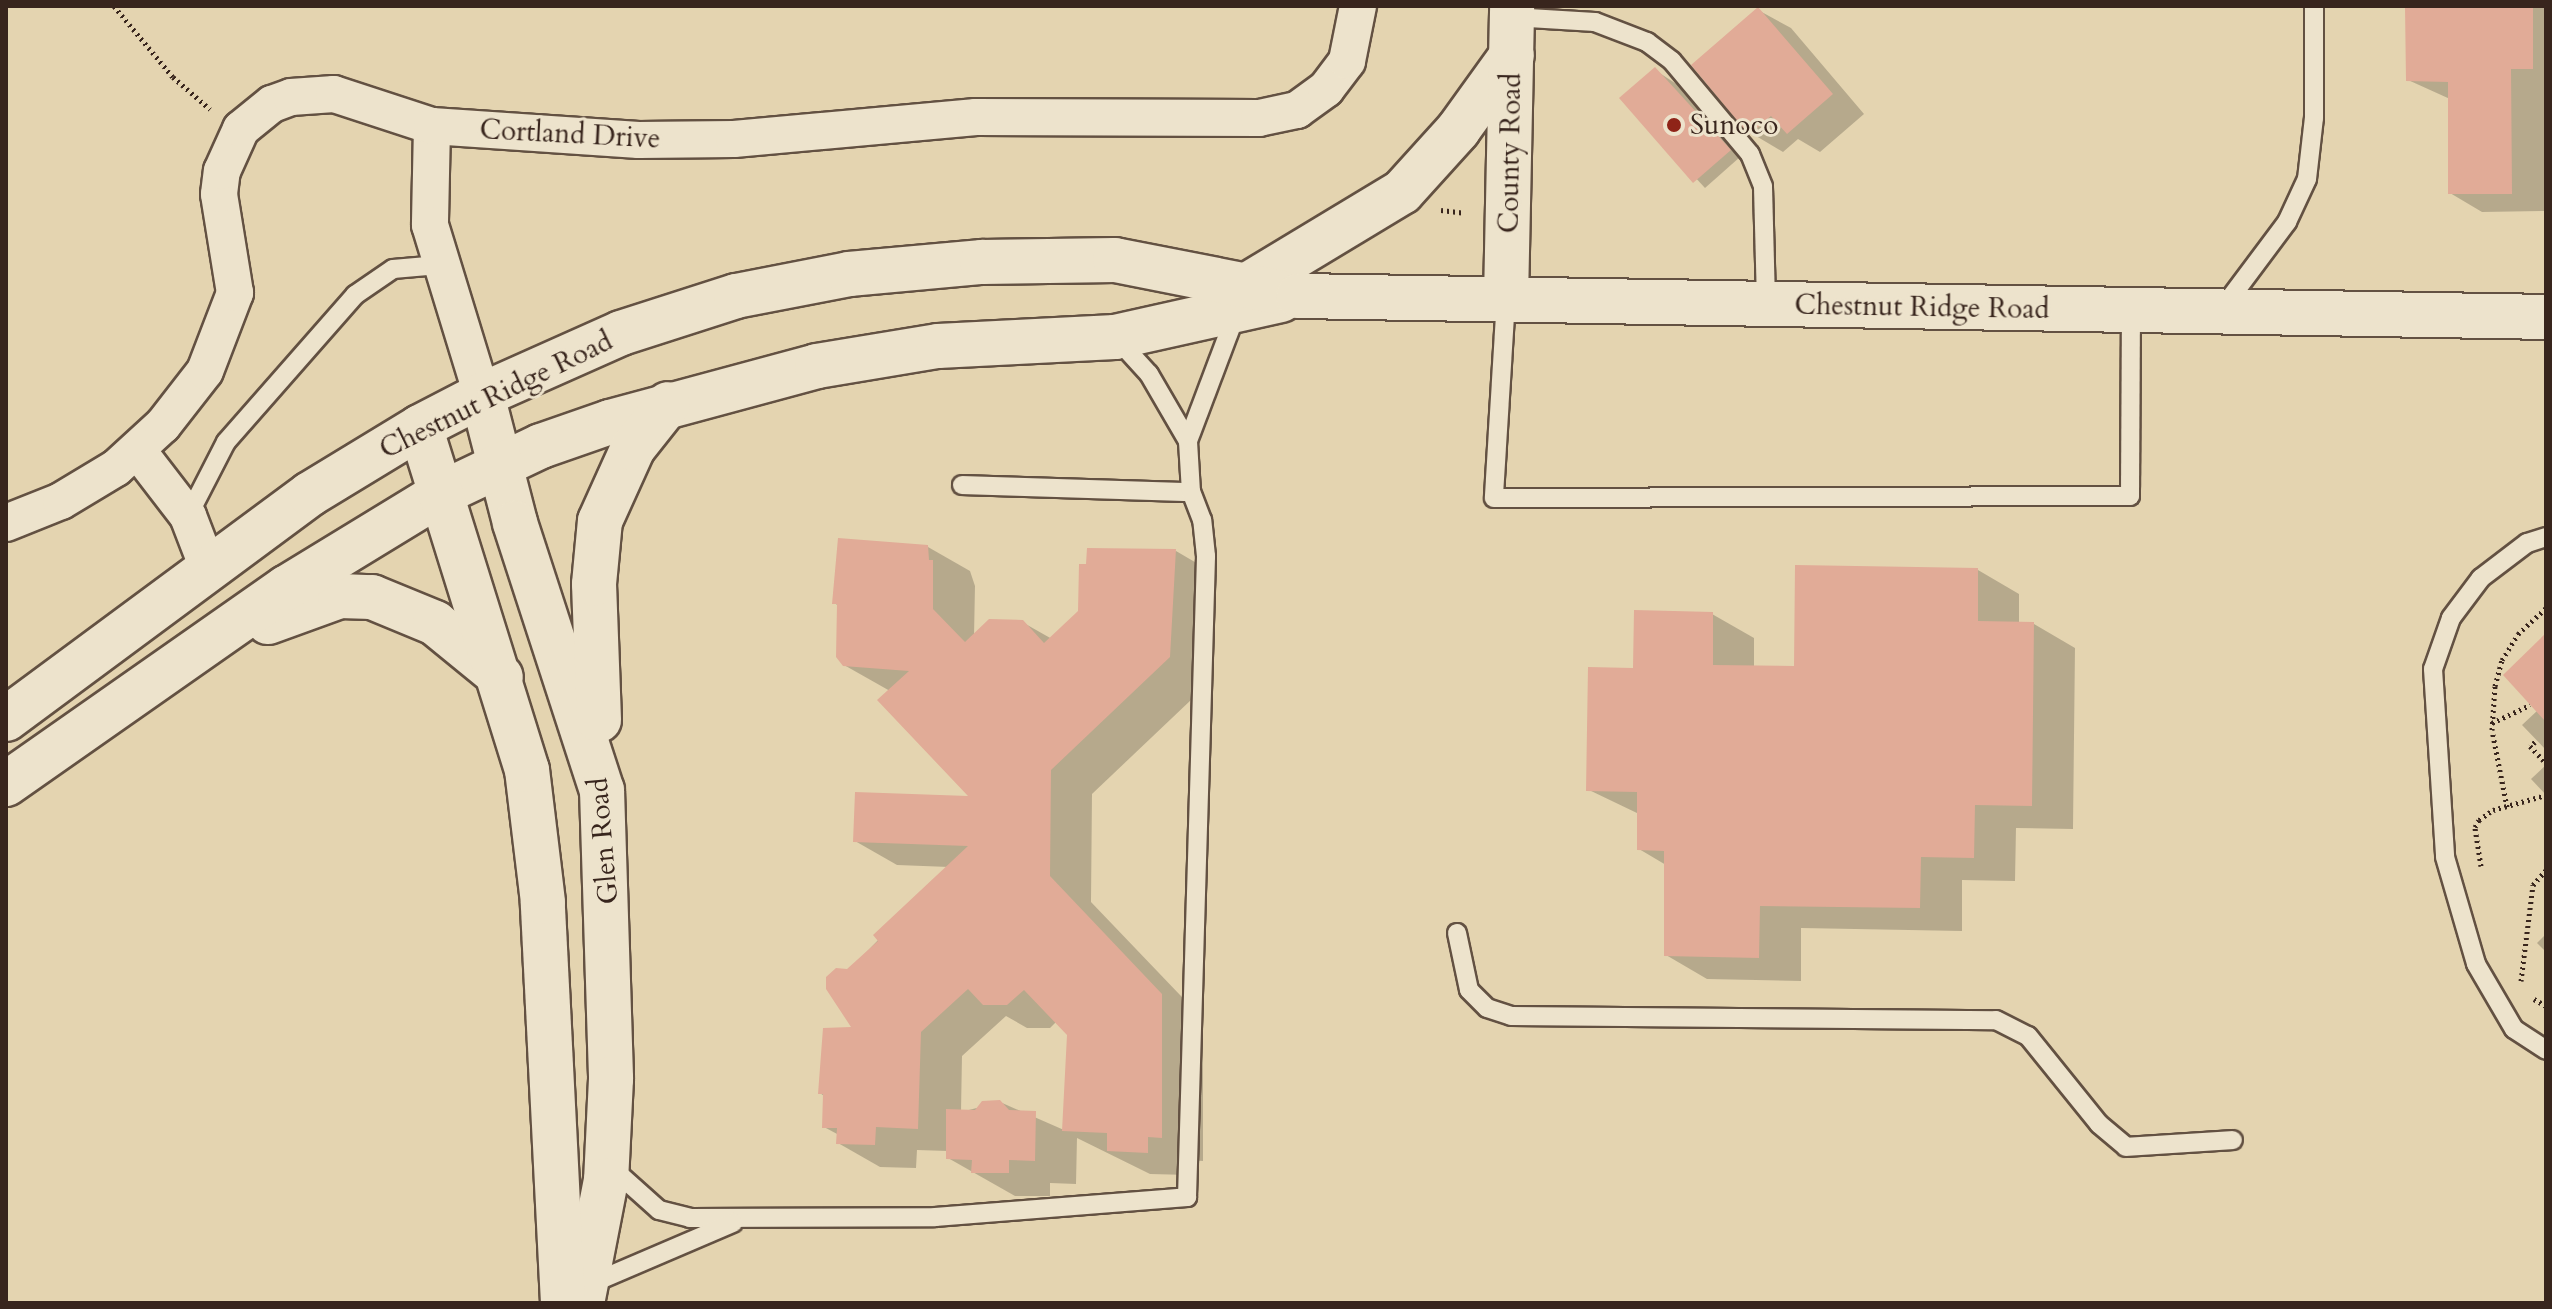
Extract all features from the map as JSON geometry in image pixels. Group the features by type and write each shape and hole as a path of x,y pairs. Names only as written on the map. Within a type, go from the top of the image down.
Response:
{"main road":[{"path":"1242,298 1402,192 1448,142 1512,26"},
{"name":"County Road","path":"1506,299 1512,26"},
{"name":"Chestnut Ridge Road","path":"6,719 310,494 420,427 565,355 674,315 736,296 849,274 982,262 1115,260 1242,298"},
{"name":"Chestnut Ridge Road","path":"6,784 334,557 440,494 500,464 668,404 873,355 1000,341 1115,337 1242,298 1298,296 2546,317"},
{"name":"Glen Road","path":"482,395 500,464 602,790 612,1006 607,1163 577,1297"},
{"path":"602,790 594,584 598,531 620,469 668,404"},
{"path":"420,427 501,677 527,770 542,887 577,1297"},
{"path":"195,651 319,602 359,596 418,613 501,677"}],"street":[{"name":"Cortland Drive","path":"6,523 91,485 138,451 205,371 230,317 235,271 219,194 222,171 241,129 272,104 312,94 355,98 432,126 685,141 976,117 1259,118 1297,110 1326,89 1347,61 1358,6"},
{"path":"432,126 430,225 439,265 482,395"},
{"path":"138,451 188,516 208,568"}],"lane":[{"path":"2222,310 2300,200 2314,118 2314,6"},
{"path":"1512,26 1595,22 1647,42 1672,61 1750,154 1763,187 1766,304"},
{"path":"188,516 226,442 355,295 393,269 439,265"},
{"path":"607,1163 659,1210 690,1218 935,1217 1187,1197 1206,556 1202,520 1191,492 1188,441 1242,298"},
{"path":"1506,299 1494,498 2130,496 2131,311"},
{"path":"1115,337 1160,390 1188,441"},
{"path":"962,485 1191,492"},
{"path":"2546,537 2527,543 2481,578 2451,618 2433,669 2445,857 2476,964 2514,1029 2546,1050"},
{"path":"1457,933 1469,990 1487,1008 1511,1016 1996,1020 2028,1036 2099,1124 2126,1147 2233,1140"},
{"path":"577,1297 739,1220"}],"path":[{"path":"114,6 173,77 241,129"},
{"path":"2507,807 2492,723 2502,660 2518,634 2546,608"},
{"path":"2492,723 2530,705"},
{"path":"2535,742 2530,746 2546,763"},
{"path":"2483,882 2475,827 2488,813 2546,795"},
{"path":"2521,981 2533,885 2546,870"},
{"path":"2512,968 2536,1002 2546,1006"}],"building":[{"path":"2405,6 2533,6 2533,69 2511,69 2512,194 2448,194 2448,82 2406,81"},
{"path":"1758,7 1833,94 1787,134 1771,116 1749,135 1691,65"},
{"name":"Sunoco","path":"1655,67 1731,150 1693,183 1619,98"},
{"path":"838,538 928,545 929,560 933,560 933,609 965,642 989,619 1023,620 1044,643 1078,611 1079,564 1086,564 1087,548 1176,549 1170,657 1051,770 1050,876 1162,994 1162,1138 1148,1137 1148,1153 1107,1151 1107,1133 1062,1131 1067,1035 1024,990 1007,1005 983,1005 968,989 921,1032 918,1129 876,1127 875,1145 836,1144 837,1128 822,1128 823,1094 818,1094 823,1028 851,1027 826,989 826,977 836,968 847,969 878,941 873,935 968,846 853,842 855,792 968,796 877,700 909,671 843,666 836,657 837,604 832,604"},
{"path":"1795,565 1978,568 1978,621 2034,622 2032,806 1975,805 1974,858 1921,857 1920,908 1760,906 1759,958 1664,956 1664,851 1637,850 1637,792 1586,791 1588,667 1633,668 1634,610 1713,612 1713,665 1794,666"},
{"path":"2546,633 2546,722 2503,675"},
{"path":"1000,1100 1009,1110 1036,1111 1035,1161 1009,1160 1009,1173 971,1173 972,1160 946,1159 946,1109 975,1110 982,1101"}],"place":[{"name":"Sunoco","path":"1674,125"}]}
